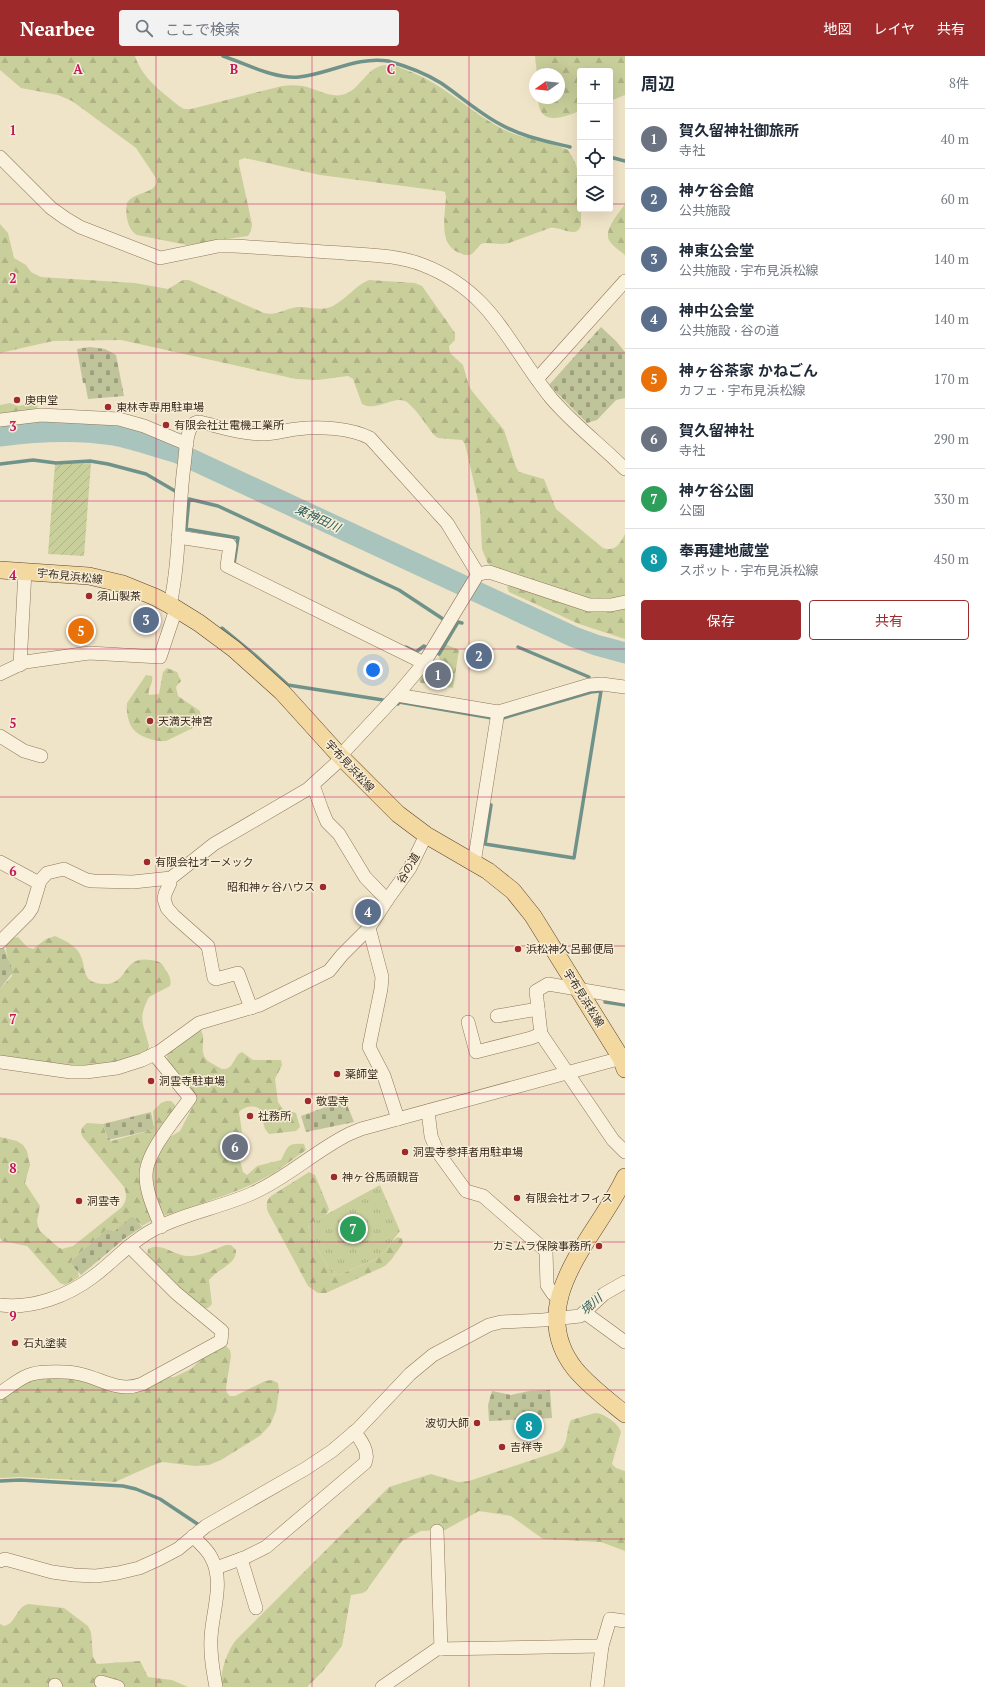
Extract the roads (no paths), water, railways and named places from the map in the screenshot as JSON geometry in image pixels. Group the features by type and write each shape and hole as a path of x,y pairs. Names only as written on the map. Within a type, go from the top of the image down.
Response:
{"main road":[{"name":"宇布見浜松線","path":"0,570 72,574 106,579 139,590 173,607 216,636 256,668 286,697 341,757 398,814 426,835 501,880 524,903 624,1061"},
{"path":"625,1177 566,1276 559,1295 558,1324 564,1349 574,1368 625,1414"}],"street":[{"path":"0,157 51,208 65,218 80,227 160,258 218,246 389,257 422,265 453,279 480,300 501,326 537,379 564,412 625,469"},
{"path":"537,379 625,281"},
{"path":"0,420 41,415 119,419 144,426 187,446"},
{"path":"0,674 25,662 89,654 160,657 173,607 183,476 187,446 192,425 196,422 254,434 269,434 297,429 318,428 363,434 375,443 447,523 477,576"},
{"path":"178,537 230,545 227,566 424,663"},
{"path":"20,665 25,571"},
{"path":"0,942 28,914 34,902 39,883 43,876 48,873 64,869 86,880 93,881 133,882 169,879 176,876 214,844 313,785 341,757 424,663 477,576 489,572 589,605 611,605 625,602"},
{"path":"397,695 498,712 589,685 602,684 625,687"},
{"path":"474,863 498,712"},
{"path":"0,736 24,751 41,756"},
{"path":"313,785 317,799 328,822 339,834 365,877 387,900"},
{"name":"谷の道","path":"0,1062 56,1071 86,1072 117,1068 154,1054 199,1023 270,1001 329,971 342,955 369,928 410,868 426,835"},
{"path":"0,862 39,883"},
{"path":"169,879 170,883 164,899 167,908 208,946 214,978 216,979 238,973 251,1008"},
{"path":"369,928 382,977 369,1048 384,1076 398,1119"},
{"path":"625,997 548,984 536,991 541,1034 612,1140 625,1152"},
{"path":"497,1016 538,1008"},
{"path":"468,1022 476,1052 541,1034"},
{"path":"154,1054 190,1098 154,1150 146,1166 146,1184 161,1227"},
{"path":"0,1305 31,1304 44,1301 70,1291 94,1276 140,1238 161,1227 254,1192 278,1179 340,1139 361,1129 566,1073 624,1061"},
{"path":"428,1111 432,1136 442,1158 466,1191 483,1196 546,1251 547,1285 553,1294 559,1295"},
{"path":"0,1392 23,1377 39,1372 79,1373 115,1386 124,1388 133,1387 142,1384 221,1341 222,1331 176,1293 129,1246"},
{"path":"590,1315 600,1297 625,1282"},
{"path":"0,1560 52,1572 96,1576 139,1568 159,1559 178,1549 200,1531 319,1461 354,1432 416,1369 433,1355 489,1325 501,1322 543,1320 558,1324 573,1317 590,1315 625,1342"},
{"path":"216,1568 256,1553 266,1547 365,1463 366,1455 361,1439 354,1432"},
{"path":"200,1531 216,1568 217,1593 212,1624 211,1653 216,1687"},
{"path":"437,1532 441,1649"},
{"path":"241,1559 256,1608"},
{"path":"596,1687 602,1646 610,1619 625,1621"},
{"path":"385,1686 437,1649 602,1646"},
{"path":"101,1682 118,1687"}],"waterway":[{"path":"223,56 270,73 290,77 321,73 365,61 388,61 402,65 435,79 483,114 506,128 533,138 570,147"},
{"path":"613,158 625,161"},
{"name":"東神田川","path":"0,436 56,431 99,433 129,439 178,453 574,637 625,653"},
{"path":"0,464 33,460 56,463 90,461 146,474 175,491"},
{"path":"237,565 234,564 238,538 186,529 189,499 218,506 399,590 443,619"},
{"path":"437,653 439,654 458,622 462,623"},
{"path":"222,628 288,685 383,700"},
{"path":"406,647 416,652 424,646 427,648"},
{"path":"518,647 589,677"},
{"path":"503,718 591,692 600,691"},
{"path":"491,805 485,844 574,858 601,691"},
{"path":"398,704 399,702 492,718"},
{"path":"605,1002 625,1005"},
{"path":"0,1481 20,1480 123,1486 136,1489 160,1499 202,1527"}],"place":[{"name":"庚申堂","path":"17,400"},
{"name":"東林寺専用駐車場","path":"108,407"},
{"name":"有限会社辻電機工業所","path":"166,425"},
{"name":"須山製茶","path":"89,596"},
{"name":"神東公会堂","path":"146,620"},
{"name":"神ヶ谷茶家 かねごん","path":"81,631"},
{"name":"神ケ谷会館","path":"479,656"},
{"name":"賀久留神社御旅所","path":"438,675"},
{"name":"天満天神宮","path":"150,721"},
{"name":"有限会社オーメック","path":"147,862"},
{"name":"昭和神ヶ谷ハウス","path":"323,887"},
{"name":"神中公会堂","path":"368,912"},
{"name":"浜松神久呂郵便局","path":"518,949"},
{"name":"薬師堂","path":"337,1074"},
{"name":"洞雲寺駐車場","path":"151,1081"},
{"name":"敬雲寺","path":"308,1101"},
{"name":"社務所","path":"250,1116"},
{"name":"賀久留神社","path":"235,1147"},
{"name":"洞雲寺参拝者用駐車場","path":"405,1152"},
{"name":"神ヶ谷馬頭観音","path":"334,1177"},
{"name":"有限会社オフィス","path":"517,1198"},
{"name":"洞雲寺","path":"79,1201"},
{"name":"神ケ谷公園","path":"353,1229"},
{"name":"カミムラ保険事務所","path":"599,1246"},
{"name":"石丸塗装","path":"15,1343"},
{"name":"波切大師","path":"477,1423"},
{"name":"奉再建地蔵堂","path":"529,1426"},
{"name":"吉祥寺","path":"502,1447"}],"water label":[{"name":"境川","path":"591,1304"}]}
